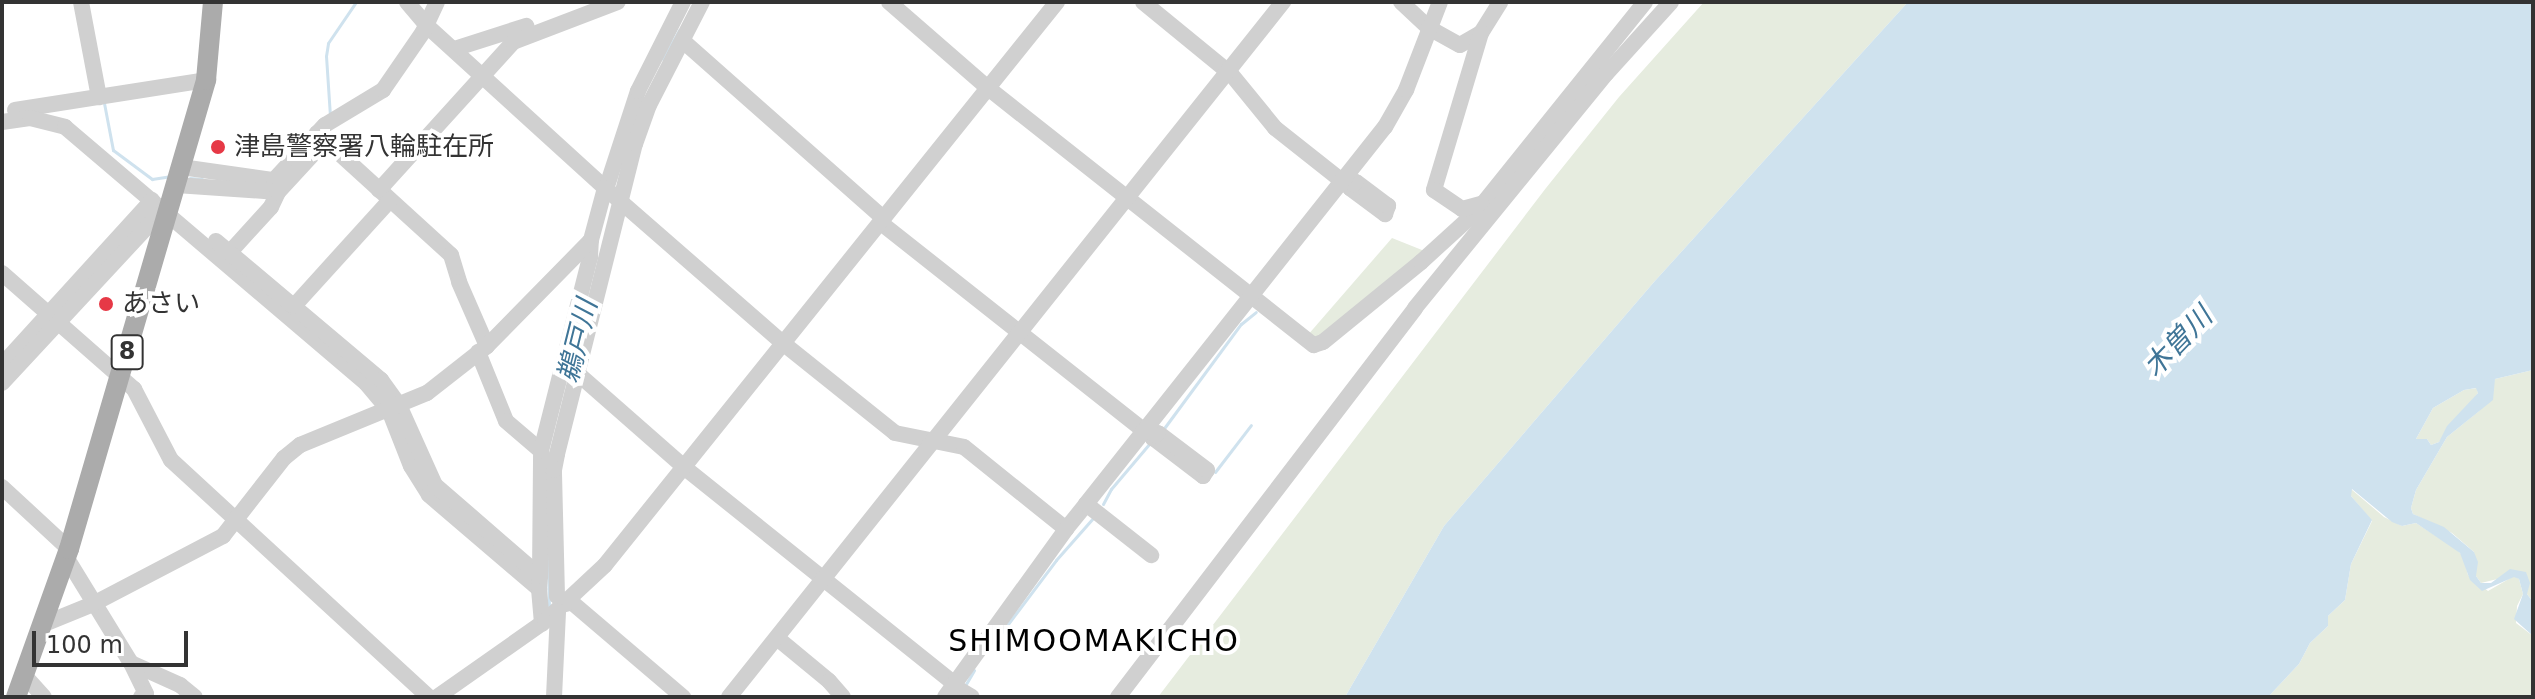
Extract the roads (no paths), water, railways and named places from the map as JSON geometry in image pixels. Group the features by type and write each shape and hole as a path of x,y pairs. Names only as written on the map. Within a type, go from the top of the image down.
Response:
{"main road":[{"name":"8","path":"16,697 68,553 119,380 163,207 179,176 206,80 213,2"}],"street":[{"path":"89,2 104,96"},
{"path":"407,2 426,25 612,193 784,344 895,433 964,447 1066,529"},
{"path":"179,176 274,180 322,133 383,90 426,25 437,2"},
{"path":"454,49 508,33 588,2"},
{"path":"294,306 380,185 513,42 618,2"},
{"path":"554,697 557,596 554,470 576,378 612,193 638,91 683,2"},
{"path":"539,582 541,451 590,257 591,240 635,144 649,105 702,2"},
{"path":"889,2 988,88 1314,345 1323,342 1480,207"},
{"path":"2,284 134,389 171,460 240,516 437,696 557,612 605,565 683,472 1057,2"},
{"path":"1143,2 1230,68"},
{"path":"1155,2 1230,68 1282,124 1347,179"},
{"path":"729,697 1283,2"},
{"path":"1401,2 1429,28 1460,45 1481,33"},
{"path":"576,378 683,472 956,691 1066,529 1149,430 1250,296 1347,179 1399,105 1440,2"},
{"path":"1480,207 1462,209 1434,190 1481,33 1500,2"},
{"path":"1415,308 1424,284 1480,207 1645,2"},
{"path":"1118,697 1415,308 1606,74 1671,2"},
{"path":"683,41 884,219 1149,430"},
{"path":"2,113 206,80"},
{"path":"2,122 30,118 65,127 163,207 394,407"},
{"path":"322,133 451,255 506,421 541,451"},
{"path":"230,252 271,207 278,192 322,133"},
{"path":"179,176 278,192"},
{"path":"163,207 230,252 381,380 394,407 411,466 429,495 539,582 557,612 666,697"},
{"path":"2,365 50,322 163,207"},
{"path":"44,624 93,604 223,536 291,451 427,393 482,349 591,240"},
{"path":"2,273 50,322"},
{"path":"2,383 50,322"},
{"path":"2,487 68,553 93,604 131,663 146,694 141,697"},
{"path":"1086,504 1151,555"},
{"path":"557,612 683,697"},
{"path":"777,638 829,681 843,697"},
{"path":"131,663 177,691 195,697"},
{"path":"25,676 44,697"}],"water":[{"name":"木曽川","path":"1908,2 2533,2 2533,370 2495,379 2493,400 2447,437 2416,490 2411,508 2413,514 2444,527 2474,552 2478,562 2476,576 2481,583 2491,583 2510,569 2526,572 2530,583 2527,594 2533,602 2533,636 2514,619 2523,594 2519,579 2514,577 2482,591 2470,580 2460,553 2416,523 2402,526 2392,522 2352,489 2351,496 2372,520 2351,564 2345,600 2328,616 2328,626 2310,643 2299,664 2268,697 1345,697 1444,526 1654,282","holes":["2476,388 2478,393 2447,426 2439,442 2431,445 2427,439 2416,439 2433,408 2464,390"]}],"waterway":[{"path":"330,116 328,43 356,2"},
{"name":"鵜戸川","path":"663,59 679,30"},
{"path":"104,103 113,150 152,179 170,176"},
{"path":"190,178 202,179"},
{"path":"1162,431 1241,324 1256,312"},
{"path":"1215,472 1251,425"},
{"path":"1103,504 1111,489 1149,444"},
{"path":"993,644 1056,560 1093,518"},
{"name":"鵜戸川","path":"548,557 549,609"},
{"path":"966,684 974,670"}],"place":[{"name":"津島警察署八輪駐在所","path":"218,147"},
{"name":"あさい","path":"106,304"}],"district":[{"name":"SHIMOOMAKICHO","path":"1094,641"}]}
